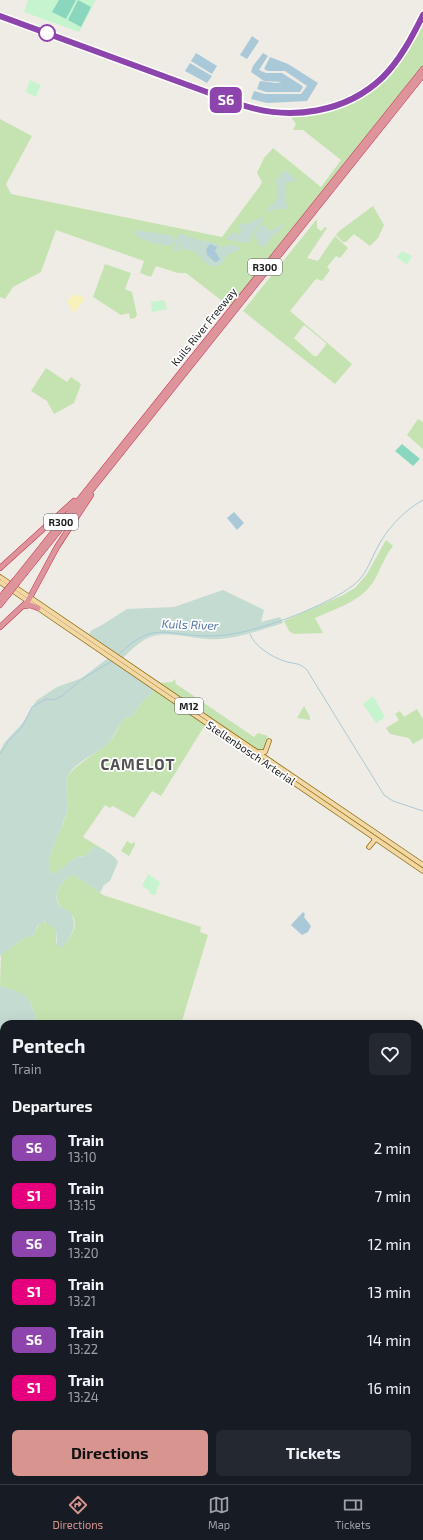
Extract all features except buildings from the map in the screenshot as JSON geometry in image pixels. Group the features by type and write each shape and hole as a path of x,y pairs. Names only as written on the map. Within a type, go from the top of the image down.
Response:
{"highway":[{"name":"Kuils River Freeway","path":"108,466 423,69"},
{"name":"Kuils River Freeway","path":"0,604 16,581 423,75"},
{"path":"1,567 62,513 108,466"},
{"path":"0,627 30,599 60,542 108,466"},
{"name":"Kuils River Freeway","path":"0,598 6,594"},
{"path":"22,608 29,604 38,608"}],"main road":[{"name":"Stellenbosch Arterial","path":"0,577 111,655"},
{"name":"Stellenbosch Arterial","path":"0,582 30,599 38,608 258,752 423,865"},
{"name":"Stellenbosch Arterial","path":"120,661 423,871"},
{"path":"258,752 265,752 269,741"},
{"path":"369,847 374,842 373,837"}],"green space":[{"path":"28,0 96,0 79,32 24,12"},
{"path":"59,0 76,0 66,19 52,12"},
{"path":"78,0 91,7 81,27 68,20"},
{"path":"423,21 423,66 230,307 186,273 178,273 156,266 151,277 140,273 144,261 56,230 41,272 13,287 5,299 0,297 0,119 32,136 6,184 11,194 222,237 260,186 262,182 257,173 264,158 273,148 321,187 341,160 303,130 293,130 296,124 289,114 333,106 352,98 370,87 386,74 400,58 412,41"},
{"path":"30,80 41,85 36,97 26,92"},
{"path":"287,171 297,181 286,183 285,193 287,209 276,209 266,212 271,205 275,203 278,196 276,181 281,173"},
{"path":"373,206 384,225 378,238 370,246 354,234 346,242 343,242 336,235 338,232"},
{"path":"264,216 264,219 253,233 249,243 228,240 228,237 232,233 239,234 242,229 238,226 242,223 248,224"},
{"path":"317,219 317,228 321,231 325,227 327,228 307,258 318,261 335,236 348,248 340,258 336,256 327,267 330,270 322,281 317,279 315,280 290,311 352,364 335,384 243,311","holes":["304,325 326,343 317,356 314,356 294,338"]},
{"path":"283,223 283,227 270,239 265,248 258,244 254,235 261,225 264,225 268,231 279,227"},
{"path":"135,230 170,235 174,237 175,241 171,246 151,242 137,236 134,233"},
{"path":"180,234 216,243 219,246 228,246 230,244 241,248 227,255 219,266 211,266 191,250 183,250 181,244 179,244 179,251 173,250 178,235","holes":["212,245 217,247 215,251 219,257 218,261 213,261 207,255 206,249"]},
{"path":"402,251 412,256 407,265 397,257"},
{"path":"105,264 131,273 125,289 132,292 137,315 135,318 130,319 129,313 121,315 93,297"},
{"path":"164,300 167,309 152,312 151,302"},
{"path":"46,368 67,382 71,377 81,384 74,403 54,414 47,401 31,391"},
{"path":"418,419 423,422 423,449 407,435"},
{"path":"402,444 420,459 413,466 395,451"},
{"path":"386,540 393,546 370,587 356,599 315,618 323,633 294,634 289,631 284,621 343,595 355,588 367,574"},
{"path":"223,590 264,610 261,622 280,617 283,623 252,633 227,638 203,639 178,635 153,636 141,642 123,658 89,634 92,630 127,609 174,607"},
{"path":"108,658 154,690 139,706 133,716 128,717 119,725 110,741 75,767 67,778 68,808 50,856 49,869 52,874 57,872 75,858 85,856 94,847 108,852 118,862 110,881 104,885 100,893 73,874 62,883 57,892 57,902 61,907 71,913 74,927 71,936 62,948 57,946 56,930 45,921 37,926 34,935 24,938 0,956 0,751 5,742 22,724 36,701 57,687 82,678"},
{"path":"175,679 176,684 254,737 258,733 268,736 264,750 260,751 160,683 172,682"},
{"path":"154,690 205,725 161,796 152,791 134,818 113,806 110,808 105,805 83,837 106,851 94,847 85,856 77,857 60,871 52,874 49,869 50,857 68,808 67,777 82,762 110,741 124,719 133,716 139,706"},
{"path":"373,696 385,717 376,723 363,704"},
{"path":"304,706 310,717 310,720 297,718"},
{"path":"417,709 423,719 423,738 413,744 409,738 390,734 386,728 399,720 395,714 400,711 404,717"},
{"path":"127,841 132,844 134,841 135,845 129,856 121,851"},
{"path":"73,874 103,895 201,927 200,932 208,935 182,1020 35,1020 36,1015 25,997 17,992 0,986 1,955 24,938 34,935 37,927 42,922 48,922 56,930 56,943 64,945 74,930 74,918 60,905 57,900 58,891 66,879"},
{"path":"148,874 160,882 155,895 150,894 150,891 142,886"},
{"path":"0,986 25,995 36,1015 35,1020 0,1020"}],"sand":[{"path":"74,294 85,298 76,311 73,312 67,301"}],"water":[{"path":"252,36 259,41 247,59 240,55"},
{"path":"196,53 217,66 212,74 191,61"},
{"path":"263,53 268,56 259,70 266,73 282,73 303,87 300,92 266,92 257,89 260,81 276,83 282,82 264,81 251,72 253,66"},
{"path":"270,57 288,64 318,83 307,101 267,103 251,99 254,91 265,94 301,94 307,86 285,71 268,71 264,69"},
{"path":"190,63 212,76 207,83 185,71"},
{"path":"210,244 217,247 215,251 220,259 218,261 215,262 207,255 206,249"},
{"path":"234,512 244,523 237,530 227,518"},
{"path":"303,912 305,914 304,917 311,926 308,932 302,935 291,925"}],"waterway":[{"name":"Kuils River","path":"117,656 141,637 151,633 160,632 209,636 234,634 283,620 332,599 360,579 390,528 402,515 423,500"},
{"path":"250,634 255,643 269,654 284,661 299,664 307,670 384,795 393,801 423,811"},
{"name":"Kuils River","path":"0,754 9,740 22,727 32,707 46,699 54,700 62,696 82,679 112,661"}],"railway":[{"path":"0,15 242,104 260,109 298,111 317,109 335,104 352,97 368,87 383,75 395,61 410,38 423,13"}],"train":[{"name":"S6","path":"0,16 254,109 267,112 295,113 334,106 363,92 373,85 395,62 423,15"}],"district":[{"name":"CAMELOT","path":"138,765"}]}
